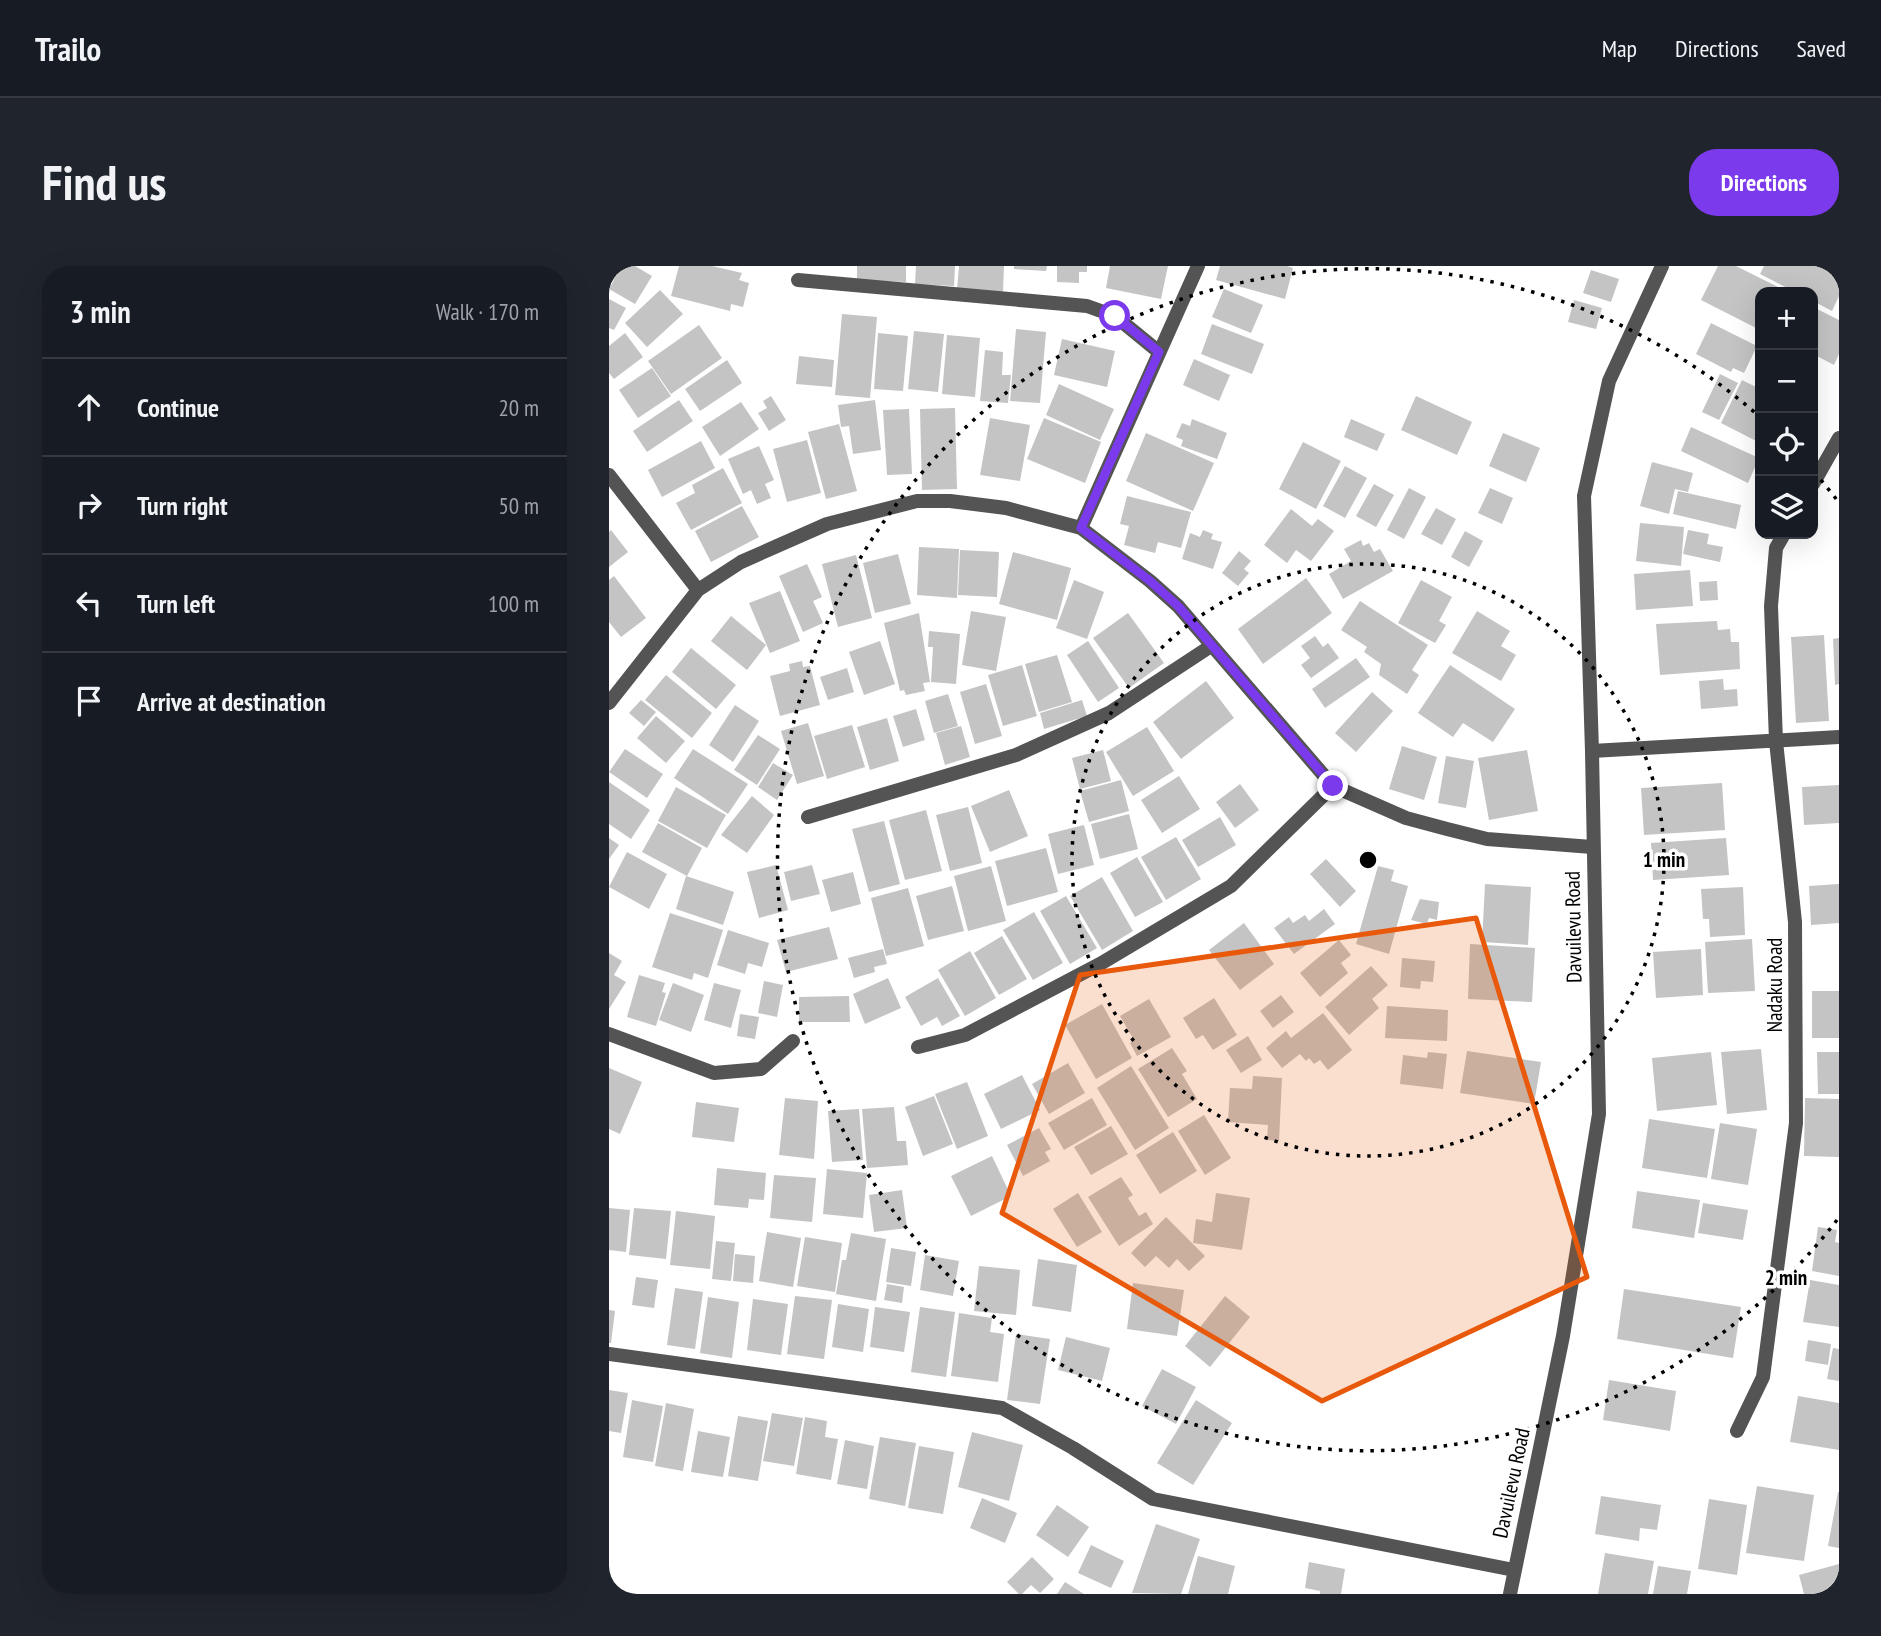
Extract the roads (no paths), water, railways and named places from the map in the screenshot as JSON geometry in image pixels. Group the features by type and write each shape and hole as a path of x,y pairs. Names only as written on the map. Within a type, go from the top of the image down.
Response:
{"street":[{"path":"1081,528 1198,266"},
{"name":"Davuilevu Road","path":"1510,1594 1563,1336 1599,1114 1584,496 1609,381 1662,266"},
{"path":"797,280 1087,306 1115,316 1159,352"},
{"path":"1818,476 1839,438"},
{"path":"609,475 698,590"},
{"path":"609,703 698,590 740,562 827,524 917,500 1006,508 1081,528 1150,581 1178,606 1333,786 1406,818 1447,830 1487,839 1592,847"},
{"name":"Nadaku Road","path":"1737,1431 1763,1377 1796,1124 1795,922 1776,741 1772,606 1776,548 1781,539"},
{"path":"808,817 1016,755 1109,713 1211,646"},
{"path":"1592,751 1839,737"},
{"path":"918,1047 965,1035 1100,964 1231,886 1333,786"},
{"path":"609,1034 714,1073 761,1069 793,1041"},
{"path":"609,1354 1002,1408 1073,1448 1153,1499 1514,1570"}]}
